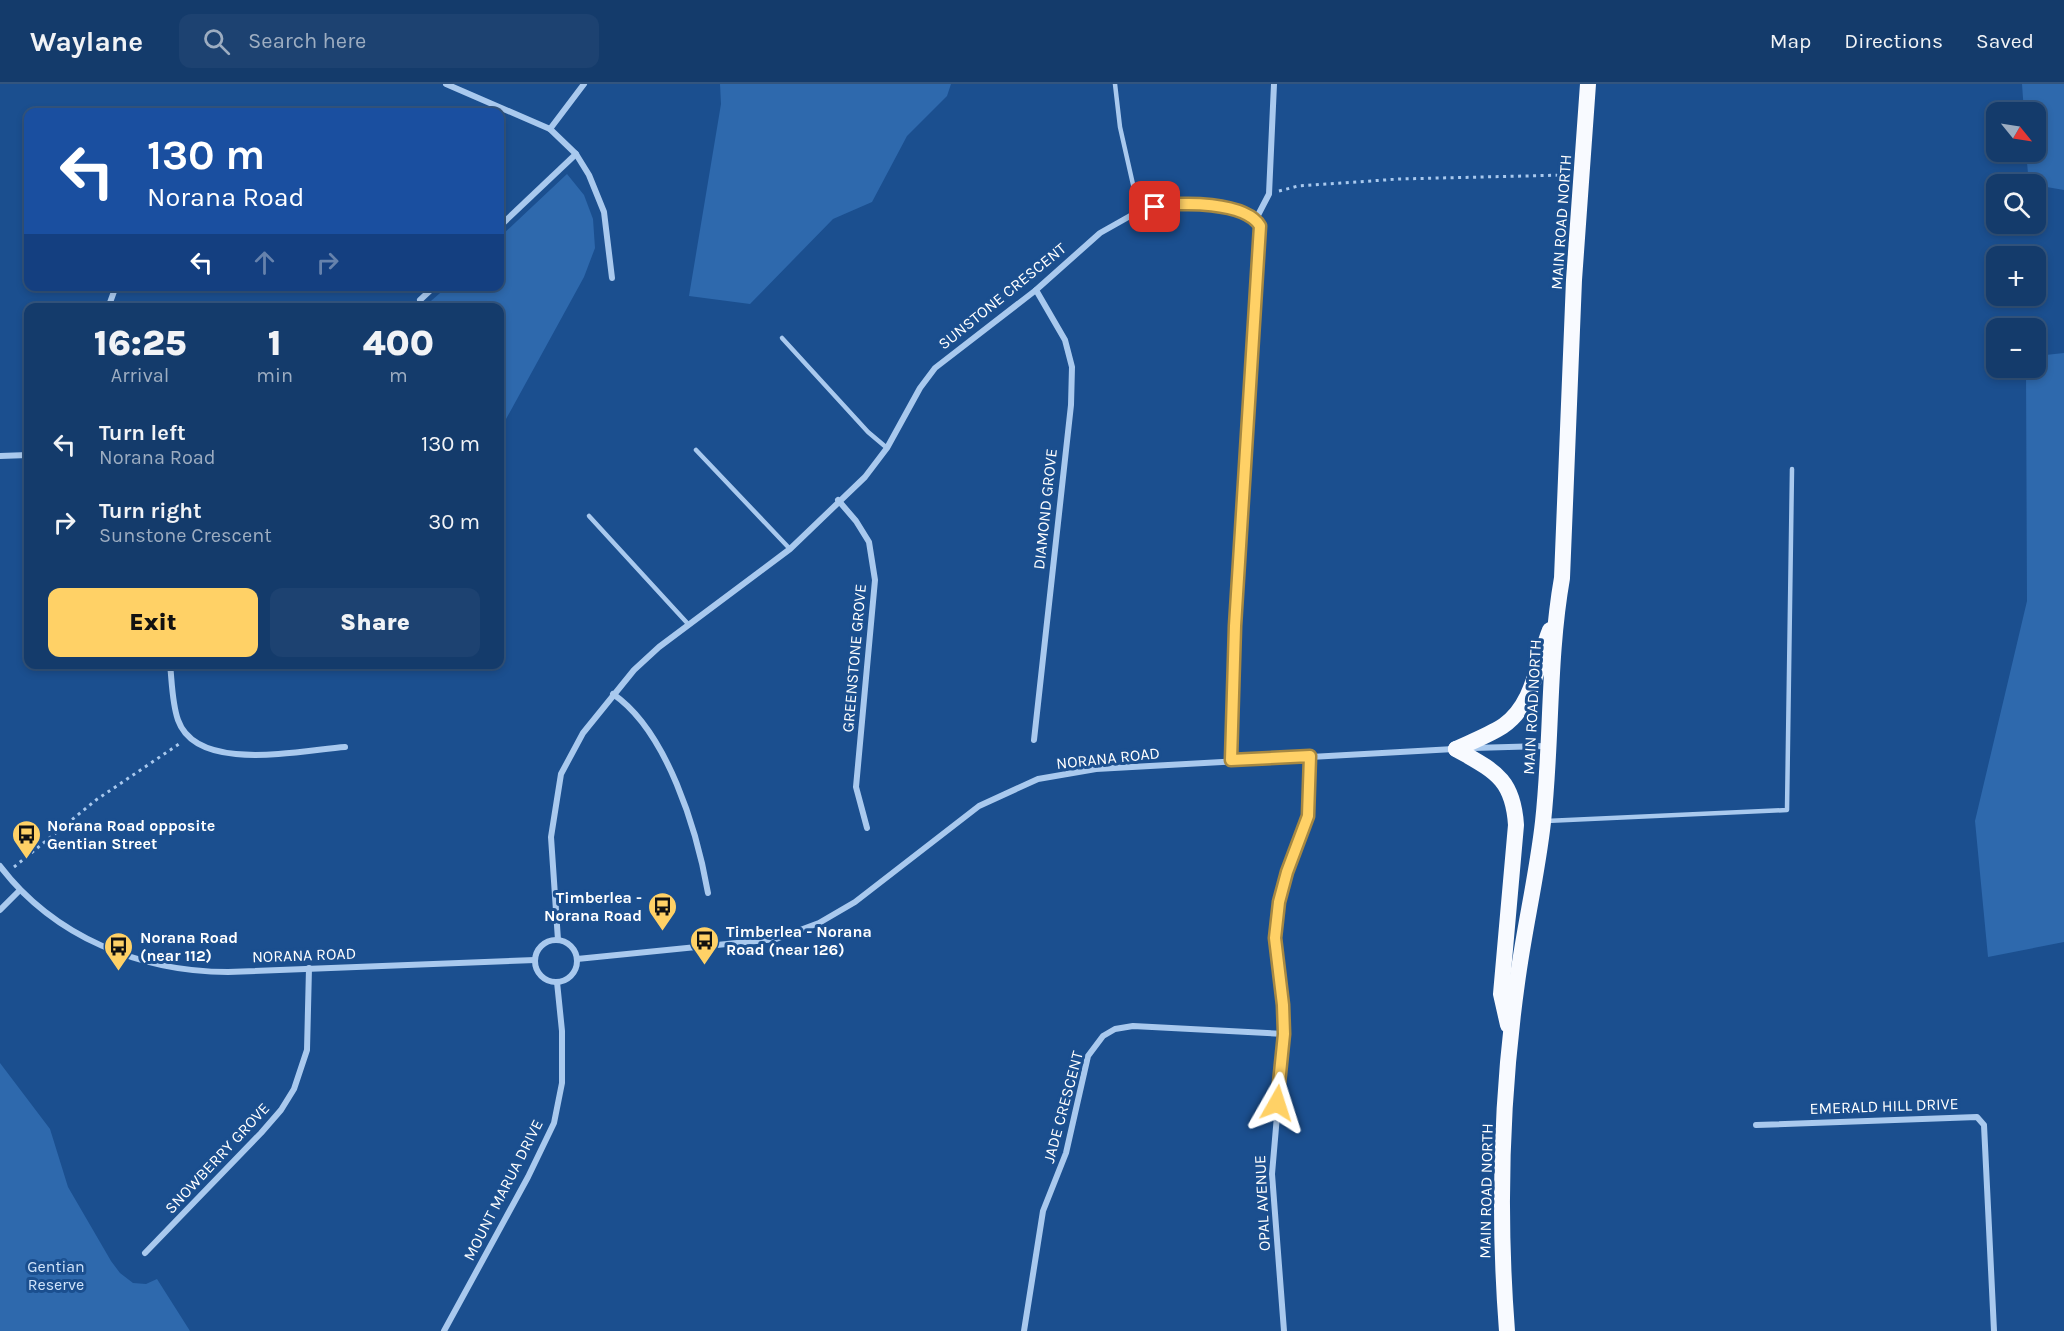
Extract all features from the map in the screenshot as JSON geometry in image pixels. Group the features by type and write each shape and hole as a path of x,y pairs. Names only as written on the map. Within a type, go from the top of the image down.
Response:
{"highway":[{"name":"MAIN ROAD NORTH","path":"1507,1331 1502,1187 1511,1035 1543,821 1555,617 1562,578 1587,84"},
{"path":"1456,749 1504,726 1517,713 1535,679 1538,660 1555,617"},
{"path":"1456,749 1493,770 1504,780 1515,807 1516,825 1501,994 1511,1035"}],"street":[{"path":"446,84 501,108"},
{"path":"550,129 584,84"},
{"path":"1231,760 1235,626 1261,235 1256,219 1269,194 1274,84"},
{"path":"504,109 550,129 576,154 589,175 604,212 612,278"},
{"path":"504,222 576,154"},
{"name":"SUNSTONE CRESCENT","path":"558,940 551,837 561,774 583,733 613,694 659,647 790,549 838,500 865,477 886,448 920,388 935,368 1036,290 1100,232 1139,211 1171,203 1216,205 1256,219"},
{"name":"DIAMOND GROVE","path":"1034,740 1071,405 1071,367 1065,340 1036,290"},
{"path":"420,300 430,291"},
{"path":"0,456 24,455"},
{"name":"GREENSTONE GROVE","path":"838,500 856,520 869,542 875,580 856,787 867,828"},
{"path":"171,669 178,720 190,737 206,748 231,755 345,747"},
{"path":"613,694 626,703 675,780 699,845 708,893"},
{"name":"NORANA ROAD","path":"577,959 776,939 819,923 855,902 979,806 1038,779 1096,769 1231,760 1547,746"},
{"name":"OPAL AVENUE","path":"1284,1331 1272,1174 1284,1034 1275,938 1279,902 1287,872 1308,816 1310,756"},
{"name":"NORANA ROAD","path":"0,867 20,890 53,918 102,947 149,963 196,972 535,960"},
{"path":"0,910 20,890"},
{"path":"558,940 571,946 577,959 574,972 564,981 557,982 544,979 539,974 535,960 536,954 545,943 558,940"},
{"name":"SNOWBERRY GROVE","path":"145,1253 261,1133 281,1110 294,1089 307,1050 309,968"},
{"name":"MOUNT MARUA DRIVE","path":"444,1331 528,1177 554,1123 562,1083 562,1031 557,982"},
{"name":"JADE CRESCENT","path":"1024,1331 1043,1211 1066,1153 1088,1056 1103,1036 1115,1029 1133,1026 1284,1034"},
{"name":"EMERALD HILL DRIVE","path":"1755,1125 1977,1117 1984,1125 1994,1331"}],"lane":[{"path":"1115,84 1120,127 1139,211"},
{"path":"782,338 868,432 886,448"},
{"path":"696,450 790,549"},
{"path":"1543,821 1787,810 1792,469"},
{"path":"589,516 689,625"}],"path":[{"path":"1269,194 1298,186 1399,179 1473,175 1581,175"},
{"path":"5,873 96,800 190,737"}],"green space":[{"path":"720,84 951,84 947,96 907,136 872,202 833,219 750,304 689,296 721,104"},
{"path":"2022,84 2064,84 2064,190 2046,187 2046,174 2028,174 2027,162 2046,162 2046,102 2023,102"},
{"path":"567,174 584,195 593,219 595,248 584,277 504,423 504,303 429,303 442,291 504,291 504,233"},
{"path":"2064,353 2064,942 1988,957 1975,821 2027,601 2026,378 2046,378 2046,355"},
{"name":"Gentian Reserve","path":"0,1063 50,1129 68,1187 111,1261 120,1273 133,1283 146,1284 157,1279 190,1331 0,1331"}],"place":[{"name":"Norana Road opposite Gentian Street","path":"26,860"},
{"name":"Timberlea - Norana Road","path":"663,932"},
{"name":"Timberlea - Norana Road (near 126)","path":"705,966"},
{"name":"Norana Road (near 112)","path":"119,972"}],"route":[{"path":"1155,207 1171,203 1216,205 1247,214 1256,219 1260,226 1235,626 1231,760 1310,756 1311,795 1301,840 1287,872 1279,902 1275,938 1284,1034 1277,1103"}]}
